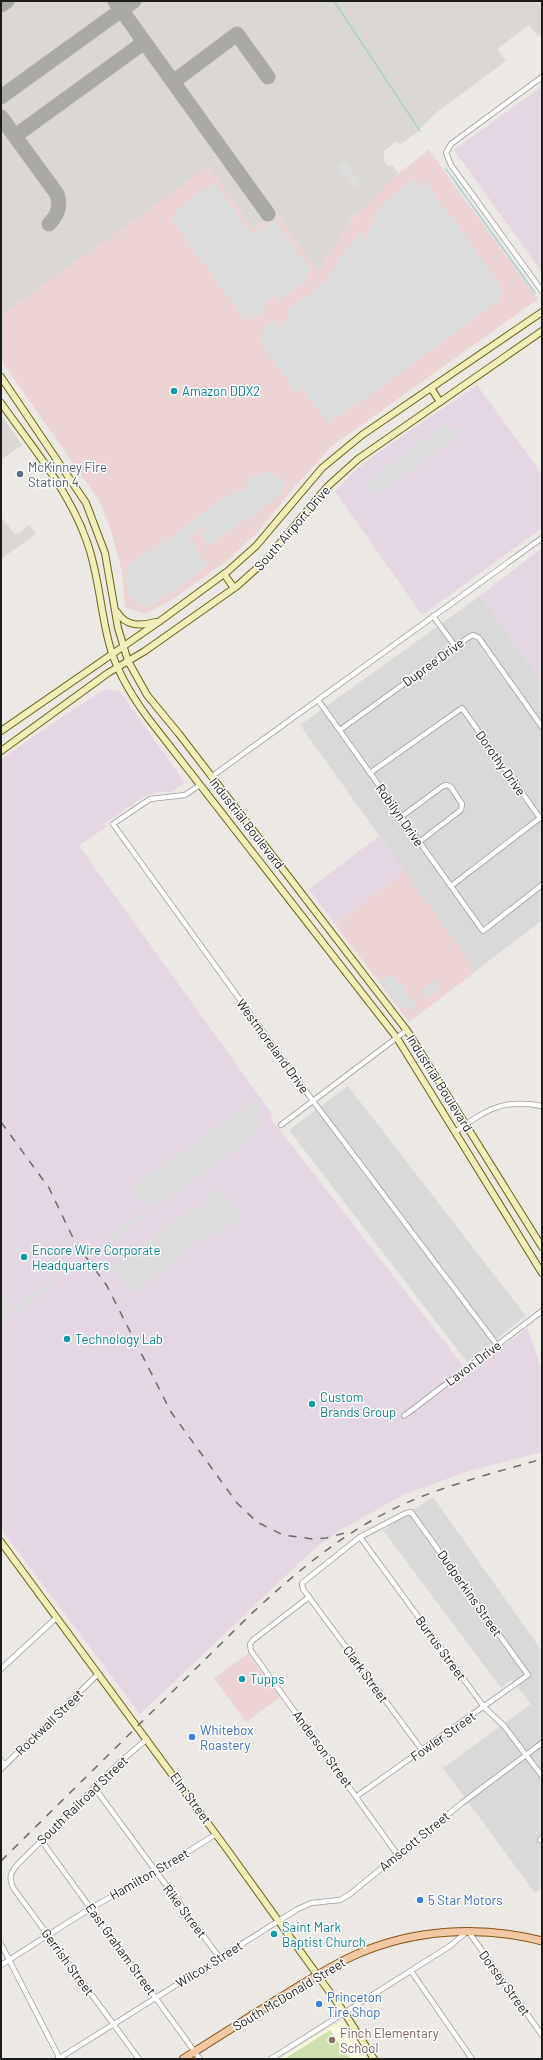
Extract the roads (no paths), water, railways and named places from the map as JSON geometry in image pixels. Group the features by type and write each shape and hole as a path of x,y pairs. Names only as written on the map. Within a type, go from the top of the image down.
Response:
{"main road":[{"name":"South Airport Drive","path":"1,731 160,622 224,574 256,546 322,468 362,435 542,312"},
{"name":"South Airport Drive","path":"1,751 234,588 257,569 276,550 333,481 358,459 542,331"},
{"name":"Industrial Boulevard","path":"1,377 74,482 86,504 105,553 114,607 123,647 128,661 152,701 407,1030 542,1247"},
{"path":"431,388 440,402"},
{"name":"Industrial Boulevard","path":"1,403 57,482 78,520 94,566 112,654 138,705 397,1038 542,1274"},
{"path":"224,574 234,588"},
{"path":"114,607 121,618 128,622 145,625 160,622"},
{"path":"200,785 211,777"},
{"path":"296,909 307,901"},
{"name":"Elm Street","path":"1,1542 97,1675 147,1739 318,1975 374,2059"},
{"name":"South McDonald Street","path":"183,2059 318,1975 355,1955 390,1943 433,1934 468,1931 505,1934 542,1941"}],"street":[{"path":"542,77 451,144 446,153 451,165 542,291"},
{"path":"211,777 542,538"},
{"path":"433,616 455,646"},
{"name":"Dupree Drive","path":"340,730 455,646 474,635 479,638 542,727"},
{"name":"Robilyn Drive","path":"318,700 483,931 542,886"},
{"name":"Dorothy Drive","path":"370,773 462,708 540,818 451,886"},
{"name":"Westmoreland Drive","path":"200,785 185,795 150,799 112,824 312,1101 497,1345"},
{"path":"401,817 444,785 451,787 462,804 461,810 419,842"},
{"path":"281,1125 407,1030"},
{"path":"455,1132 491,1108 517,1102 542,1106"},
{"name":"Lavon Drive","path":"404,1416 542,1312"},
{"name":"Dudperkins Street","path":"360,1537 406,1513 412,1512 528,1675"},
{"path":"309,1597 303,1589 302,1583 360,1537"},
{"name":"Burrus Street","path":"360,1537 484,1707 504,1726 542,1776"},
{"name":"Anderson Street","path":"309,1597 250,1644 251,1651 357,1796 397,1854"},
{"name":"Clark Street","path":"309,1597 422,1750"},
{"path":"1,1669 56,1618"},
{"name":"Rockwall Street","path":"3,1767 97,1675"},
{"name":"Fowler Street","path":"357,1796 528,1675"},
{"name":"South Railroad Street","path":"18,1864 94,1787 147,1739"},
{"name":"Amscott Street","path":"278,1920 311,1903 340,1900 397,1854 542,1743"},
{"path":"1,1760 3,1767"},
{"name":"Rike Street","path":"94,1787 220,1957"},
{"name":"Hamilton Street","path":"1,1965 91,1908 156,1872 216,1834"},
{"name":"East Graham Street","path":"41,1840 200,2059"},
{"name":"Gerrish Street","path":"18,1864 10,1875 10,1881 139,2059"},
{"name":"Wilcox Street","path":"59,2059 278,1920"},
{"path":"271,2059 450,1946 468,1931"},
{"name":"Dorsey Street","path":"468,1931 542,2035"},
{"path":"1,1944 59,2059"},
{"path":"411,1971 472,2059"}],"waterway":[{"path":"334,1 420,131"},
{"path":"446,169 535,293"}],"railway":[{"path":"1,1122 49,1188 75,1242 107,1286 171,1412 237,1503 257,1522 283,1535 313,1539 326,1538 345,1533"},
{"path":"1,1861 249,1616 285,1583 323,1553 363,1526 406,1503 457,1484 542,1459"}],"place":[{"name":"Amazon DDX2","path":"174,391"},
{"name":"McKinney Fire Station 4","path":"20,474"},
{"name":"Encore Wire Corporate Headquarters","path":"24,1257"},
{"name":"Technology Lab","path":"67,1339"},
{"name":"Custom Brands Group","path":"312,1404"},
{"name":"Tupps","path":"242,1679"},
{"name":"Whitebox Roastery","path":"192,1737"},
{"name":"5 Star Motors","path":"420,1900"},
{"name":"Saint Mark Baptist Church","path":"274,1934"},
{"name":"Princeton Tire Shop","path":"319,2004"},
{"name":"Finch Elementary School","path":"332,2040"}]}
